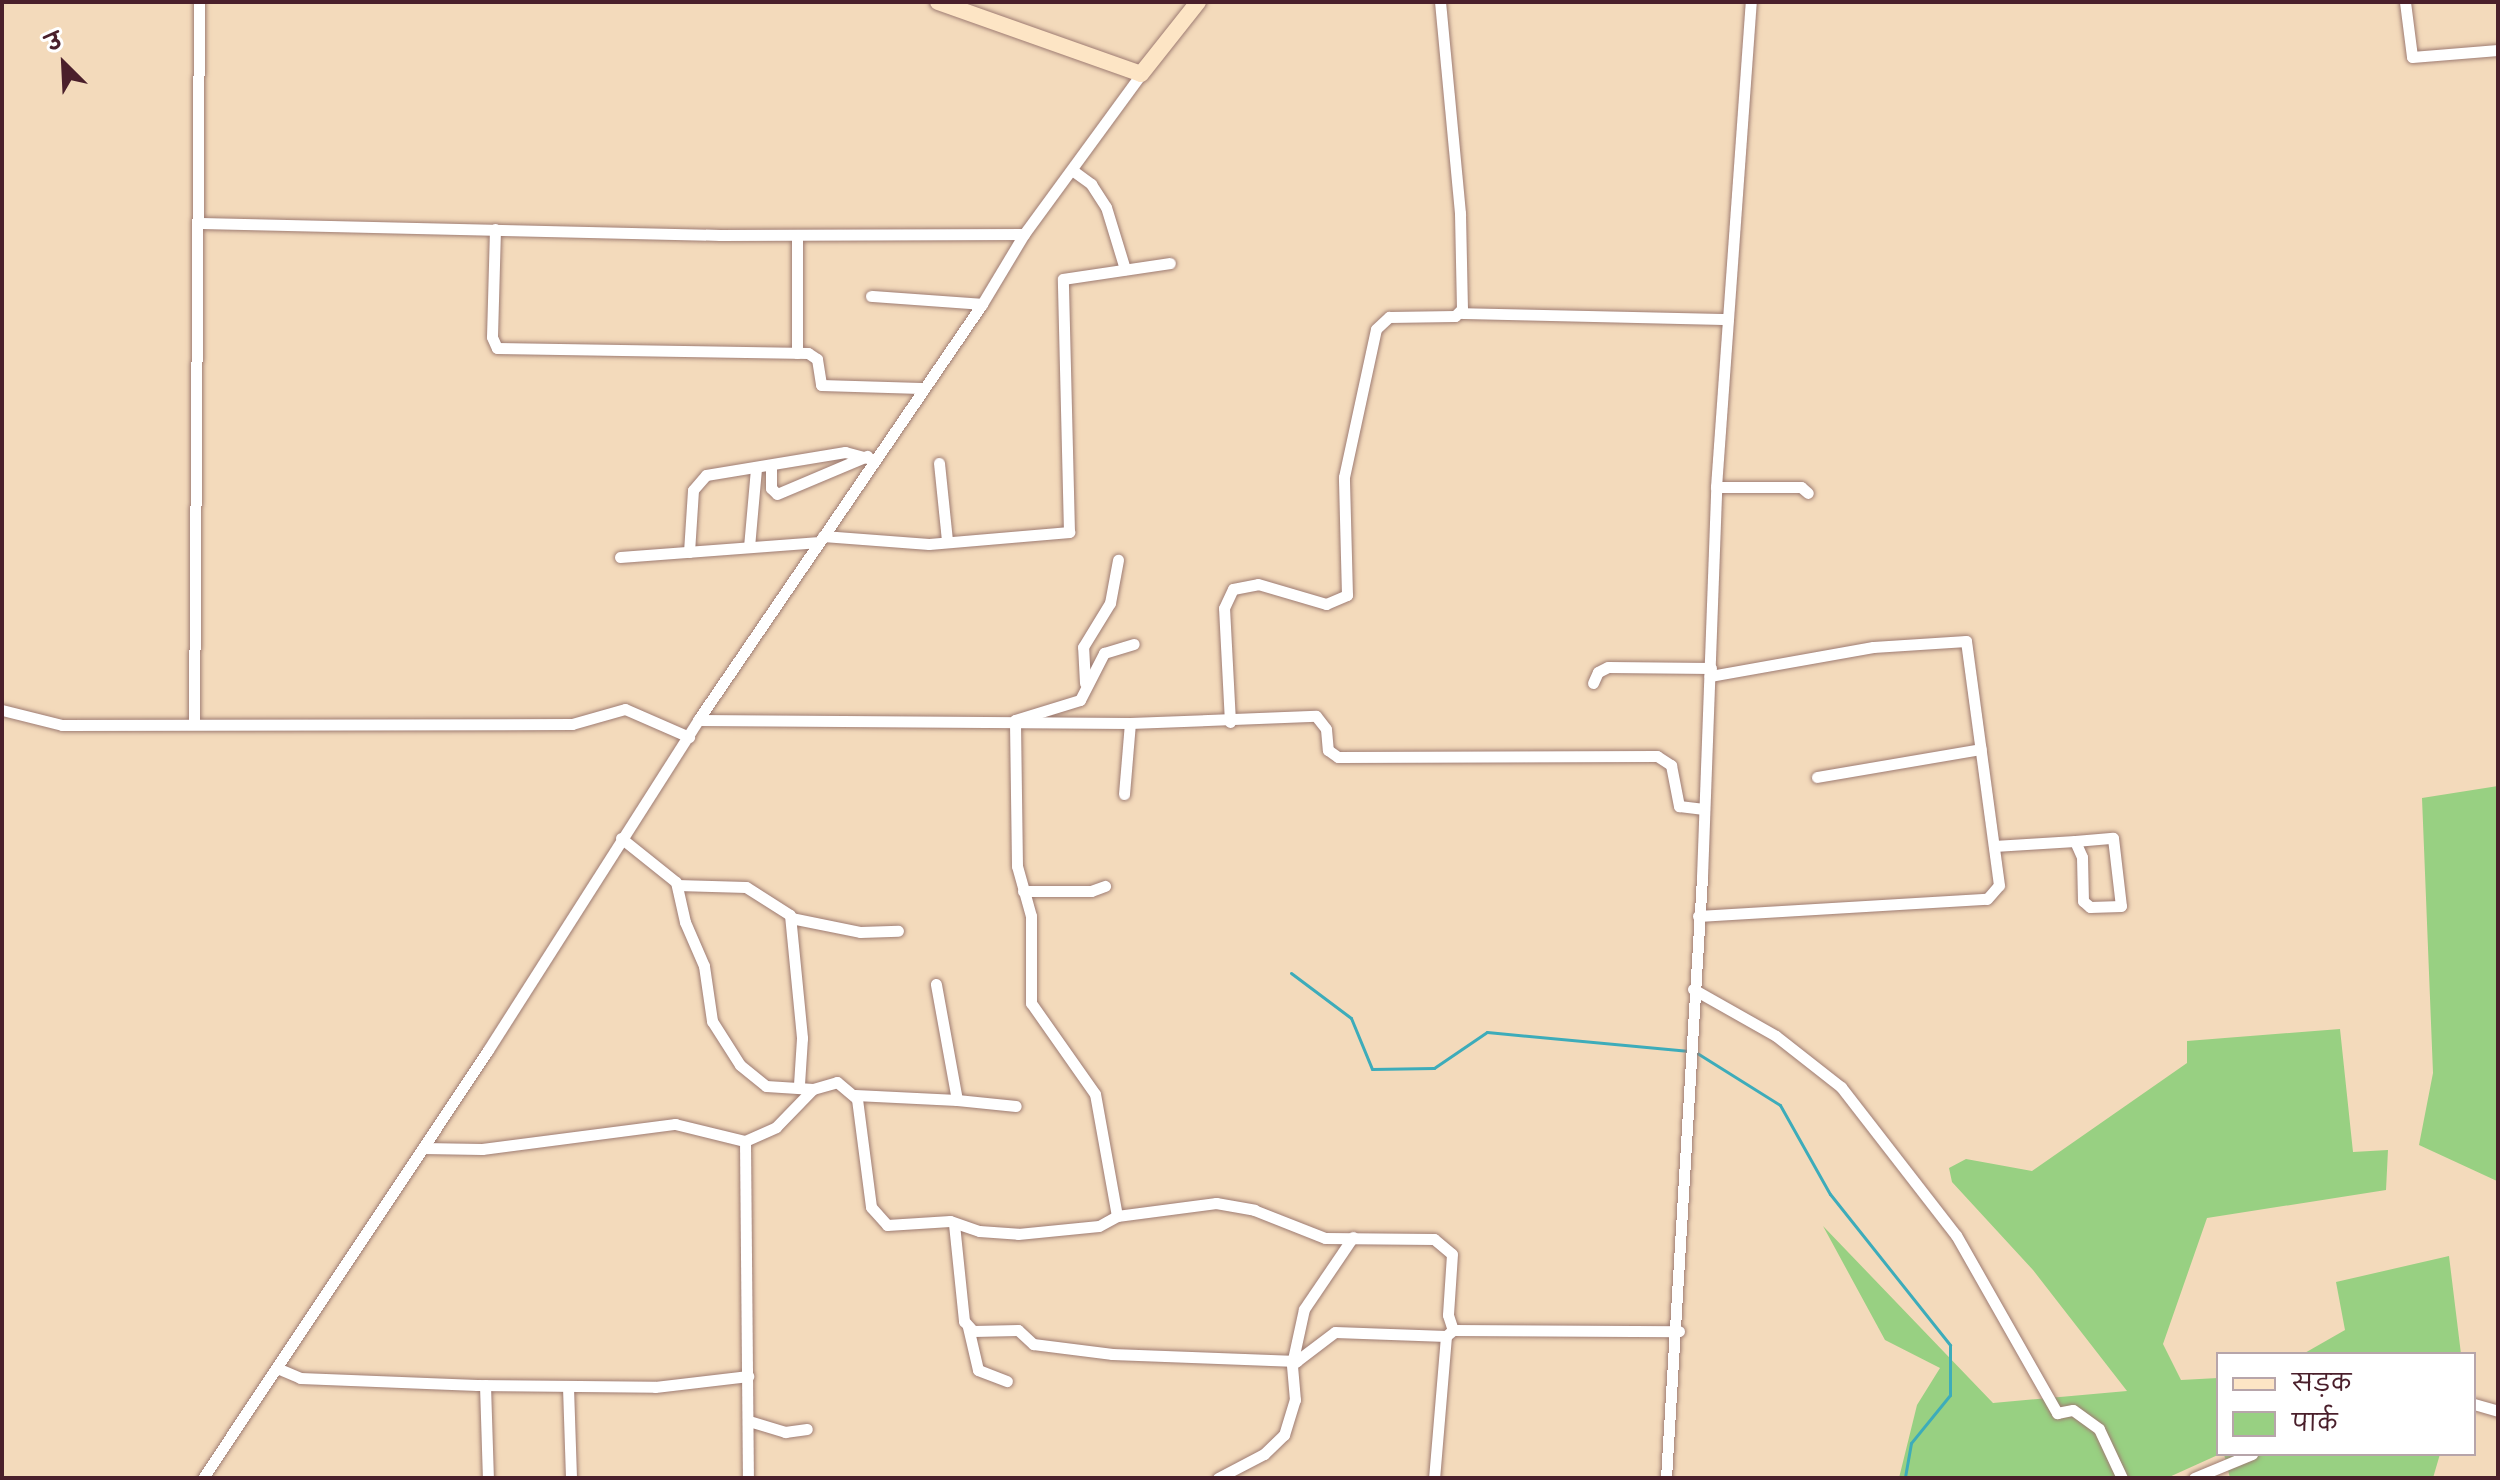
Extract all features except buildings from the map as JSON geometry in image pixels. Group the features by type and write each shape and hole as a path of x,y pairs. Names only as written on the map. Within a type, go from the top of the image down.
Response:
{"street":[{"path":"194,723 201,223 199,2"},
{"path":"938,2 1141,74"},
{"path":"1440,2 1460,213 1464,301 1459,313"},
{"path":"1666,1478 1679,1331 1692,1058 1689,1035 1711,672 1716,487 1751,2"},
{"path":"2405,2 2412,57 2498,50"},
{"path":"203,1478 423,1148 698,720 821,539 870,458 982,304 1024,234 1141,74 1194,8"},
{"path":"1072,170 1091,184 1106,207 1125,269"},
{"path":"201,223 797,235 1024,234"},
{"path":"495,229 492,337 497,348 797,353 817,359 821,385 921,388"},
{"path":"797,235 797,353"},
{"path":"620,557 821,539 947,541 1069,532 1061,284 1072,273 1170,263"},
{"path":"871,296 982,304"},
{"path":"1230,722 1224,608 1233,589 1258,584 1326,604 1347,595 1344,477 1376,329 1389,317 1459,313 1728,319"},
{"path":"689,552 695,483 706,475 845,452 870,458"},
{"path":"771,465 771,488 777,494 870,458"},
{"path":"939,463 947,541"},
{"path":"749,547 756,468"},
{"path":"1716,487 1801,487 1808,493"},
{"path":"1085,683 1083,647 1110,603 1118,560"},
{"path":"1593,683 1598,672 1608,667 1711,672 1873,647 1962,639 1969,647 1999,885 1987,899 1698,916"},
{"path":"1015,720 1080,700 1085,683 1104,653 1134,644"},
{"path":"2,710 62,725 572,724 625,709 689,737"},
{"path":"698,720 1130,723 1230,722 1316,716 1326,729 1328,750 1338,757 1657,756 1671,765 1679,806 1704,809"},
{"path":"1015,720 1017,866 1031,916 1031,1003 1095,1094 1117,1216"},
{"path":"1124,794 1130,723"},
{"path":"1817,777 1981,749"},
{"path":"621,838 668,871 677,885 688,931 702,956 717,1033 757,1082 778,1088 799,1085 813,1089"},
{"path":"1994,846 2113,838 2121,906 2090,907 2083,901 2082,857 2075,841"},
{"path":"677,885 746,887 791,918 860,932 898,931"},
{"path":"1023,891 1091,891 1105,886"},
{"path":"791,918 802,1038 799,1085"},
{"path":"936,984 957,1100"},
{"path":"1693,989 1776,1036 1841,1087 1956,1235 2057,1413 2073,1410 2099,1429 2122,1478"},
{"path":"423,1148 482,1149 675,1124 745,1141 776,1127 813,1089 837,1082 855,1095 1016,1106"},
{"path":"855,1095 876,1218 897,1226 928,1220 1018,1234 1107,1224 1117,1216 1216,1203 1254,1210 1325,1238 1434,1239 1448,1246 1449,1333 1434,1478"},
{"path":"745,1141 748,1478"},
{"path":"954,1224 975,1366 1007,1381"},
{"path":"1218,1478 1264,1454 1284,1435 1295,1400 1294,1363 1309,1296 1353,1237"},
{"path":"968,1327 978,1332 1021,1330 1033,1344 1089,1352 1294,1363 1335,1332 1679,1331"},
{"path":"277,1368 300,1378 568,1387 655,1387 748,1376"},
{"path":"485,1385 488,1478"},
{"path":"568,1387 571,1478"},
{"path":"2476,1405 2498,1411"},
{"path":"749,1421 785,1432 807,1429"},
{"path":"2194,1478 2247,1456"}],"green space":[{"path":"2498,786 2497,1181 2419,1145 2433,1073 2422,798"},
{"path":"2340,1029 2353,1152 2388,1150 2386,1190 2207,1218 2163,1344 2181,1380 2216,1378 2216,1456 2167,1478 1899,1478 1917,1405 1940,1368 1885,1340 1823,1226 1993,1403 2127,1391 2033,1270 1952,1182 1949,1168 1966,1159 2032,1171 2187,1063 2187,1041"},
{"path":"2449,1256 2461,1352 2306,1352 2345,1330 2336,1282"},
{"path":"2224,1456 2439,1456 2433,1478 2230,1478"}],"waterway":[{"path":"1291,973 1351,1018 1372,1069 1434,1068 1487,1032 1689,1051"},
{"path":"1697,1053 1780,1105 1830,1194 1950,1345 1950,1395 1911,1443 1905,1478"}]}
